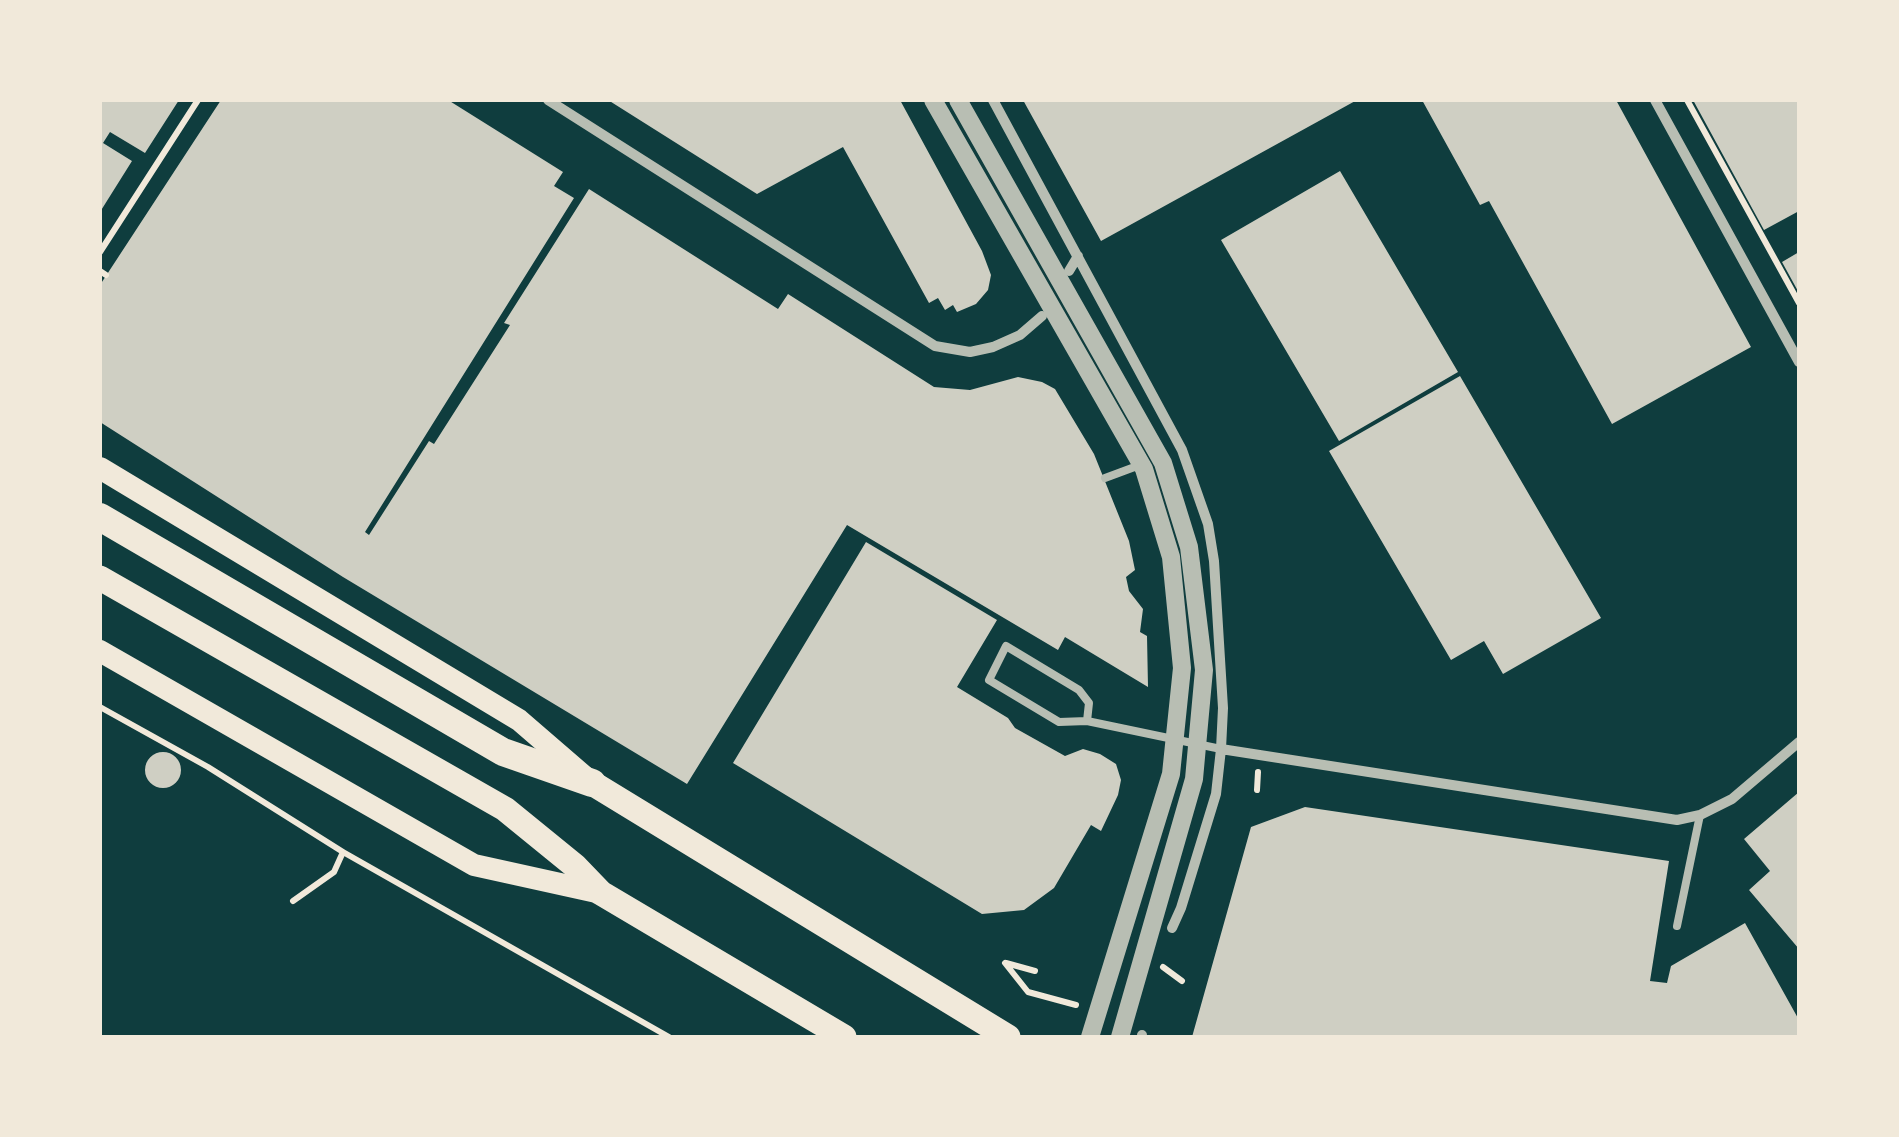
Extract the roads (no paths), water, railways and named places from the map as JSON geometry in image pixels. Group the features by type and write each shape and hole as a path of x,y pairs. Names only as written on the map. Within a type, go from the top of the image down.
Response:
{"highway":[{"path":"100,517 503,752 592,783 1008,1037"},
{"path":"100,578 505,808 602,893 844,1037"}],"main road":[{"path":"100,468 519,720 592,783"},
{"path":"100,650 474,866 602,893"}],"street":[{"path":"548,100 935,346 970,352 993,347 1020,335 1042,316"},
{"path":"933,100 1144,469 1171,556 1182,668 1171,774 1090,1037"},
{"path":"958,100 1163,463 1189,546 1204,670 1194,780 1120,1037"},
{"path":"993,100 1182,450 1208,524 1223,708 1221,749 1216,794 1172,928"},
{"path":"1655,100 1799,362"},
{"path":"1069,271 1078,256"},
{"path":"1221,749 1677,820 1700,815 1732,799 1799,742"}],"lane":[{"path":"1106,478 1182,450"},
{"path":"1088,721 1089,703 1079,690 1006,646 989,680 1059,722 1088,721 1221,749"},
{"path":"1677,926 1700,815"}]}
